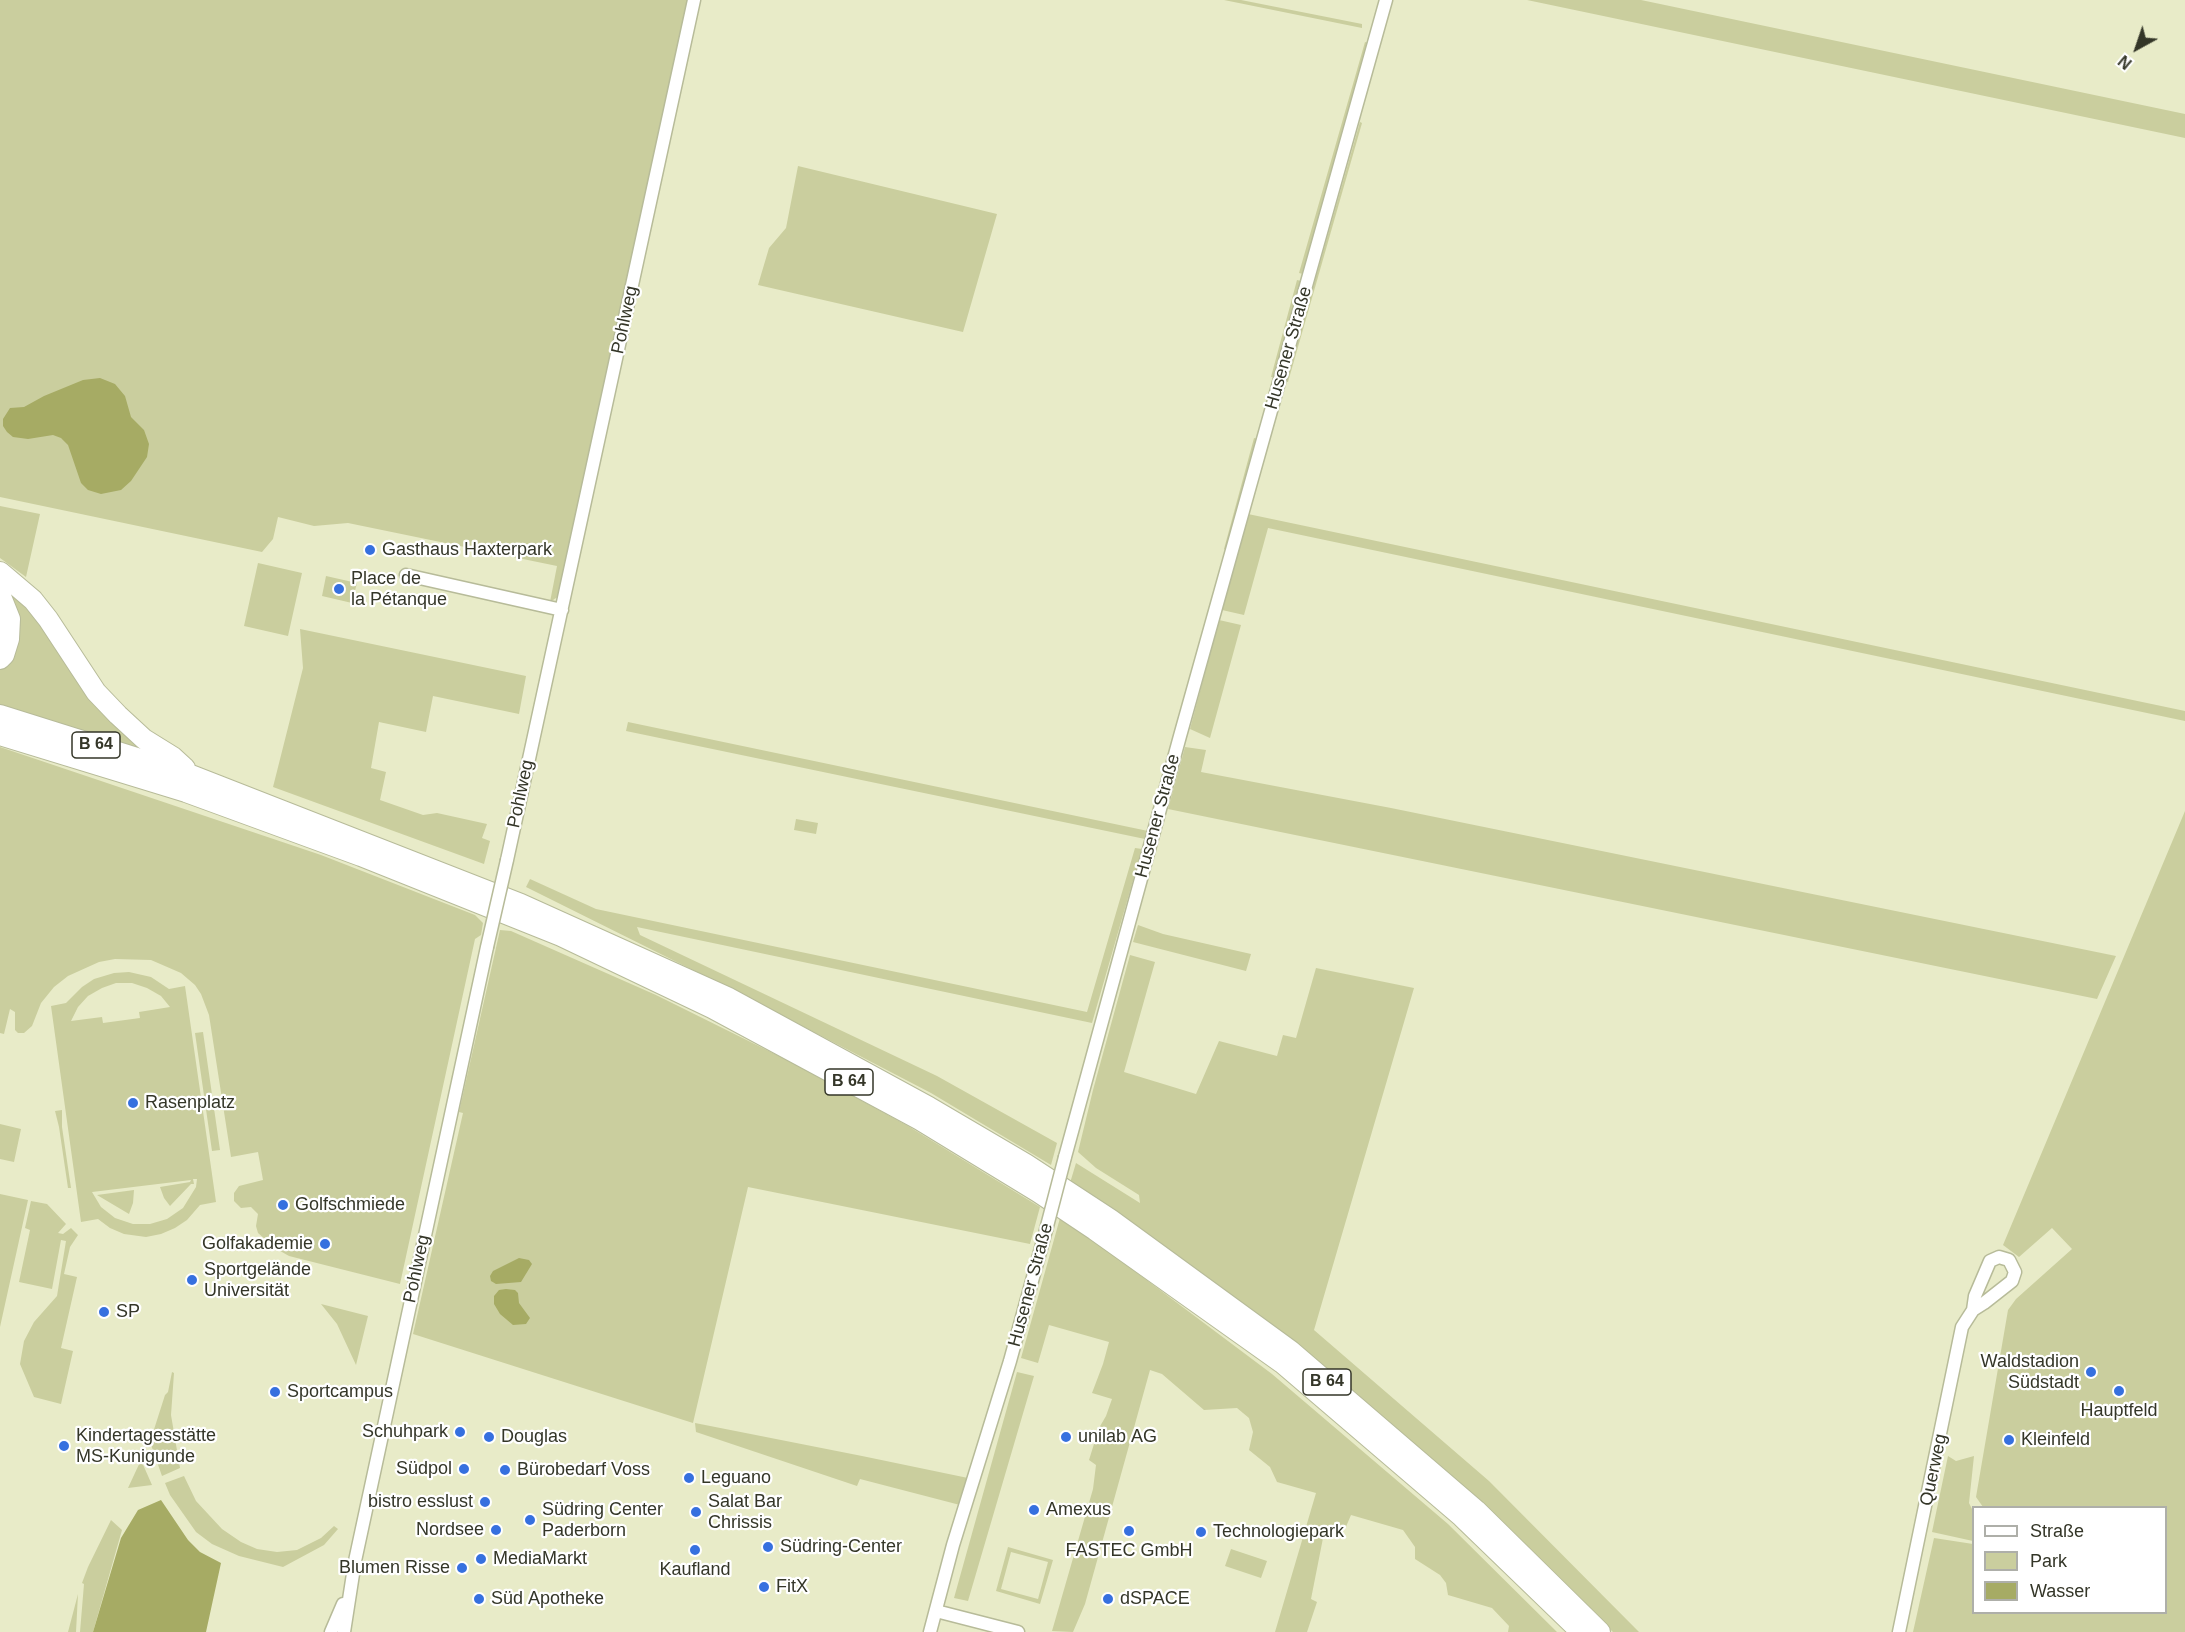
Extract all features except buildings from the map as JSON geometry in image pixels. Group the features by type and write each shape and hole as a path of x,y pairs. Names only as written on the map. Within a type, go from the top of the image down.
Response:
{"highway":[{"path":"0,573 33,600 96,692 144,740 173,757 191,775"},
{"path":"0,594 10,620 9,639 0,660"},
{"name":"B 64","path":"0,715 191,775 521,904 727,997 929,1107 1026,1164 1110,1219 1291,1351 1476,1510 1600,1632"},
{"name":"B 64","path":"0,735 186,792 361,856 561,936 712,1008 920,1120 1030,1187 1095,1230 1282,1364 1462,1517 1581,1632"}],"street":[{"name":"Pohlweg","path":"344,1632 350,1589 694,0"},
{"name":"Husener Straße","path":"930,1632 953,1545 1010,1360 1180,736 1386,0"},
{"path":"406,575 562,610"},
{"name":"Querweg","path":"1899,1632 1951,1384 1958,1340 1962,1327 1972,1310"},
{"name":"Pohlweg","path":"331,1632 350,1589"},
{"path":"936,1611 972,1618 1018,1632"}],"green space":[{"path":"0,0 688,0 559,596 550,602 557,566 348,523 314,526 278,517 273,539 262,552 0,497"},
{"path":"1224,0 1241,0 1362,24 1362,28"},
{"path":"1527,0 1641,0 2185,114 2185,138"},
{"path":"1365,42 1368,43 1303,274 1299,273"},
{"path":"1360,122 1362,123 1288,382 1286,382"},
{"path":"798,166 997,214 963,332 758,285 769,248 786,228"},
{"path":"1297,280 1301,281 1275,377 1271,377"},
{"path":"1254,438 1258,439 1227,550 1224,549"},
{"path":"0,506 40,514 26,577 0,558"},
{"path":"1248,514 2185,711 2185,721 1268,528 1244,615 1222,610"},
{"path":"258,563 302,573 288,636 244,626"},
{"name":"Place de la Pétanque","path":"326,576 357,583 352,603 322,596"},
{"path":"0,585 16,592 165,762 0,709 0,665 6,659"},
{"path":"1219,620 1241,625 1210,738 1190,729"},
{"path":"300,629 526,676 519,714 433,696 426,732 379,722 371,768 386,772 380,800 423,815 437,813 487,824 482,838 490,841 484,864 273,787 303,668"},
{"path":"628,722 1148,831 1145,839 626,731"},
{"path":"0,747 321,855 475,915 483,923 481,935 475,939 400,1284 289,1256 275,1248 258,1233 256,1226 258,1214 251,1207 241,1208 234,1201 234,1193 239,1186 263,1180 258,1152 231,1157 209,1015 195,985 181,973 151,960 115,959 99,962 68,976 54,987 41,1003 32,1026 24,1033 18,1033 15,1030 15,1012 10,1009 4,1034 0,1033"},
{"path":"1185,747 1206,750 1201,772 1391,808 2116,956 2097,999 1168,809"},
{"path":"2185,811 2185,1632 1913,1632 1934,1538 1972,1544 1972,1614 2167,1614 2167,1506 1982,1506 1976,1497 2008,1310 2016,1299 2072,1249 2052,1228 2019,1257 2003,1245"},
{"path":"796,819 818,823 816,834 794,830"},
{"path":"1135,848 1142,849 1092,1023 637,927 640,935 937,1076 1057,1143 1051,1165 931,1093 731,989 526,887 530,879 596,909 1087,1012"},
{"path":"1138,925 1163,934 1251,954 1246,971 1133,942"},
{"path":"500,930 511,931 656,995 797,1065 908,1126 1040,1207 1030,1244 748,1187 693,1423 413,1334 463,1113 459,1112"},
{"path":"1130,955 1155,962 1124,1072 1196,1094 1219,1041 1277,1056 1283,1035 1296,1038 1316,968 1414,988 1314,1330 1489,1481 1639,1632 1613,1632 1480,1505 1070,1183 1076,1163 1140,1203 1139,1195 1096,1168 1078,1152"},
{"name":"Rasenplatz","path":"129,972 151,977 169,989 185,986 216,1202 200,1205 187,1220 175,1228 146,1237 124,1234 98,1219 81,1222 51,1006 66,1003 94,979 114,973","holes":["116,983 132,983 147,988 161,996 170,1007 139,1012 140,1018 103,1023 102,1017 71,1021 78,1007 88,996","193,1179 197,1179 196,1187 183,1208 167,1219 150,1224 133,1224 115,1218 101,1207 92,1192 191,1180 160,1187 170,1206 191,1184 194,1184"]},
{"path":"203,1032 220,1150 212,1151 195,1033"},
{"path":"62,1110 62,1127 71,1188 68,1188 55,1111"},
{"path":"0,1124 21,1129 14,1162 0,1159"},
{"path":"134,1190 129,1214 97,1195"},
{"path":"0,1194 28,1200 0,1327"},
{"path":"31,1201 47,1204 66,1224 58,1233 63,1234 71,1228 78,1235 70,1247 64,1274 77,1277 61,1348 73,1351 61,1404 34,1397 20,1364 24,1341 34,1322 57,1296 66,1241 61,1240 52,1289 19,1282 30,1230 25,1228"},
{"path":"1060,1218 1096,1242 1272,1374 1448,1524 1557,1632 1508,1632 1509,1626 1492,1608 1448,1595 1446,1583 1440,1575 1415,1559 1415,1547 1403,1530 1351,1515 1345,1529 1325,1528 1311,1599 1317,1602 1307,1632 1275,1632 1316,1493 1277,1482 1270,1467 1249,1450 1253,1432 1249,1418 1237,1408 1204,1410 1162,1374 1150,1370 1085,1604 1073,1632 1052,1631 1093,1489 1096,1465 1089,1460 1099,1428 1112,1399 1092,1393 1109,1342 1049,1325 1038,1363 1021,1358"},
{"path":"321,1304 368,1316 356,1365 337,1324"},
{"path":"172,1372 174,1373 171,1415 180,1468 162,1476 150,1442 165,1395 168,1392"},
{"path":"1017,1372 1034,1376 968,1601 954,1598"},
{"path":"695,1423 968,1478 960,1505 860,1479 857,1486 696,1432"},
{"path":"1948,1456 1956,1461 1974,1456 1969,1503 1972,1509 1972,1541 1932,1532"},
{"path":"141,1460 152,1485 128,1488"},
{"path":"184,1476 196,1501 222,1529 241,1542 257,1549 277,1552 297,1550 321,1538 334,1526 338,1529 324,1545 283,1567 239,1556 212,1544 196,1532 170,1495 165,1483"},
{"path":"111,1520 122,1530 93,1632 80,1632 84,1584 82,1583"},
{"path":"1008,1547 1053,1560 1040,1604 996,1591","holes":["1011,1552 1048,1562 1038,1599 1001,1589"]},
{"path":"1231,1549 1267,1561 1261,1578 1225,1566"},
{"path":"78,1594 76,1632 68,1632"}],"water":[{"path":"100,378 115,384 125,396 131,417 144,430 149,444 147,457 131,481 121,490 101,494 88,490 81,483 68,445 61,438 53,435 28,439 13,437 3,426 3,419 10,408 24,407 83,380"},
{"path":"519,1258 529,1260 532,1264 521,1282 496,1284 491,1281 490,1276 493,1271"},
{"path":"499,1290 515,1290 518,1293 519,1303 530,1318 526,1324 513,1325 500,1314 494,1304 494,1296"},
{"path":"161,1500 188,1540 200,1552 221,1563 206,1632 93,1632 121,1538 138,1510"}],"place":[{"name":"Gasthaus Haxterpark","path":"370,550"},
{"name":"Place de la Pétanque","path":"339,589"},
{"name":"Rasenplatz","path":"133,1103"},
{"name":"Golfschmiede","path":"283,1205"},
{"name":"Golfakademie","path":"325,1244"},
{"name":"Sportgelände Universität","path":"192,1280"},
{"name":"SP","path":"104,1312"},
{"name":"Waldstadion Südstadt","path":"2091,1372"},
{"name":"Hauptfeld","path":"2119,1391"},
{"name":"Sportcampus","path":"275,1392"},
{"name":"Schuhpark","path":"460,1432"},
{"name":"Douglas","path":"489,1437"},
{"name":"unilab AG","path":"1066,1437"},
{"name":"Kleinfeld","path":"2009,1440"},
{"name":"Kindertagesstätte MS-Kunigunde","path":"64,1446"},
{"name":"Südpol","path":"464,1469"},
{"name":"Bürobedarf Voss","path":"505,1470"},
{"name":"Leguano","path":"689,1478"},
{"name":"bistro esslust","path":"485,1502"},
{"name":"Amexus","path":"1034,1510"},
{"name":"Salat Bar Chrissis","path":"696,1512"},
{"name":"Südring Center Paderborn","path":"530,1520"},
{"name":"Nordsee","path":"496,1530"},
{"name":"FASTEC GmbH","path":"1129,1531"},
{"name":"Technologiepark","path":"1201,1532"},
{"name":"Südring-Center","path":"768,1547"},
{"name":"Kaufland","path":"695,1550"},
{"name":"MediaMarkt","path":"481,1559"},
{"name":"Blumen Risse","path":"462,1568"},
{"name":"FitX","path":"764,1587"},
{"name":"Süd Apotheke","path":"479,1599"},
{"name":"dSPACE","path":"1108,1599"}]}
